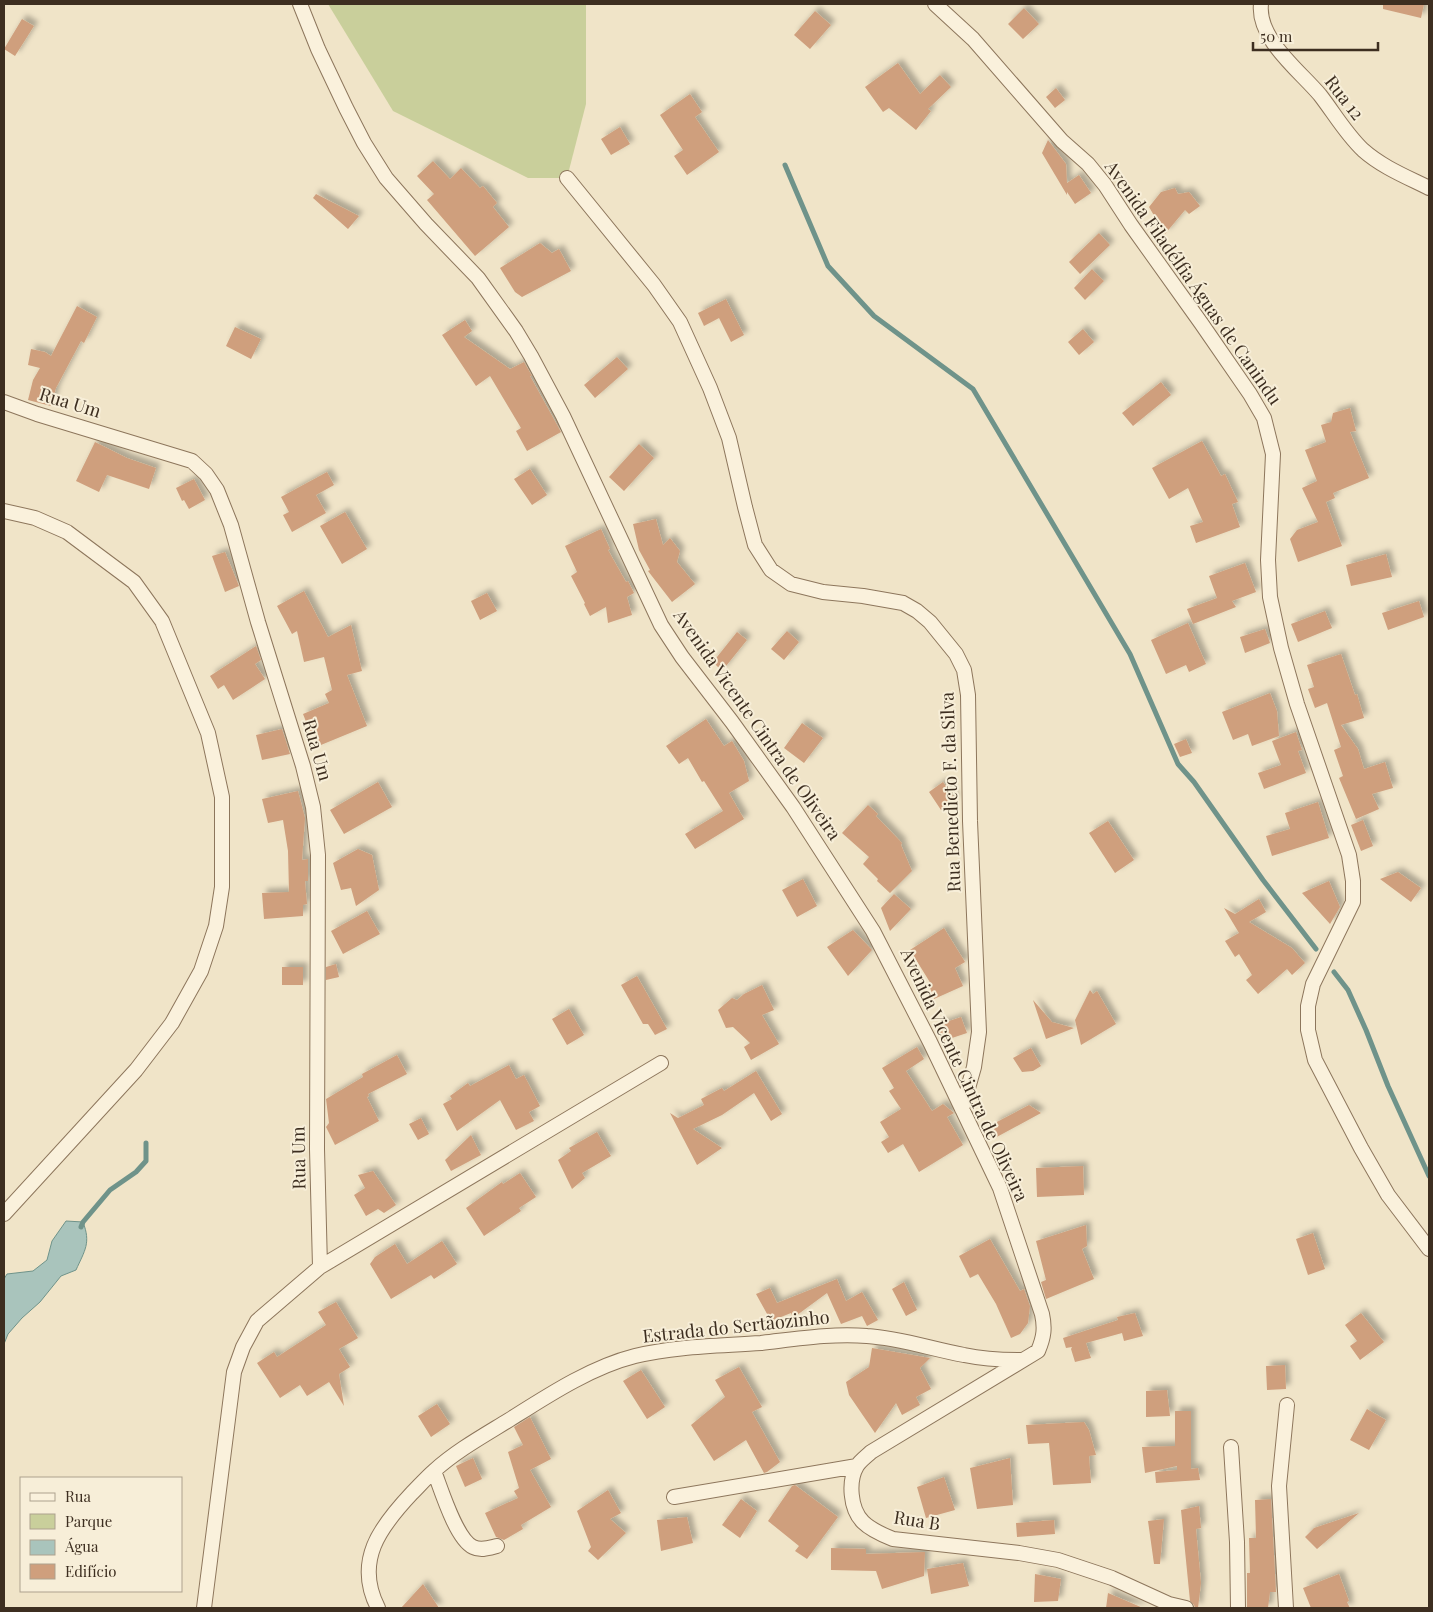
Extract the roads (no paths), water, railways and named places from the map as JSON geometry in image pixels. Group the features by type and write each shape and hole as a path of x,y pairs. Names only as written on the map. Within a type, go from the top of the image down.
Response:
{"street":[{"name":"Avenida Vicente Cintra de Oliveira","path":"300,4 318,49 346,108 386,178 426,224 478,278 516,331 531,356 563,416 661,625 682,657 732,722 793,807 873,931 930,1042 1000,1188 1028,1268 1045,1329 1038,1351 1023,1360"},
{"name":"Avenida Filadélfia Águas de Canindu","path":"935,4 972,38 1062,141 1088,164 1250,394 1264,418 1273,454 1268,560 1270,597 1281,648 1297,704 1349,856 1353,881 1353,902 1312,984 1308,1006 1308,1030 1315,1060 1361,1148 1388,1195 1429,1249"},
{"name":"Rua 12","path":"1261,4 1260,10 1266,30 1278,49 1320,95 1352,138 1363,150 1381,163 1429,188"},
{"name":"Rua Benedicto F. da Silva","path":"567,178 654,285 680,322 710,388 729,438 744,507 755,545 771,570 791,584 822,592 863,596 902,603 910,607 930,622 956,654 964,670 968,695 970,821 979,1032 974,1067 962,1109"},
{"name":"Rua Um","path":"4,402 37,414 192,461 206,474 217,490 231,525 258,622 303,766 313,807 318,855 320,1267"},
{"path":"4,511 35,518 68,532 134,582 162,621 208,733 222,797 222,888 216,926 201,971 172,1023 136,1070 4,1214"},
{"path":"204,1608 234,1372 243,1347 257,1321 320,1267 661,1063"},
{"name":"Estrada do Sertãozinho","path":"378,1608 371,1596 369,1577 369,1561 374,1544 383,1526 434,1471 473,1442 554,1392 600,1369 634,1356 677,1349 829,1336 867,1336 908,1342 963,1356 999,1360 1023,1360"},
{"path":"674,1497 857,1466 871,1452 1023,1360"},
{"path":"1286,1608 1280,1486 1287,1406"},
{"path":"1231,1447 1237,1534 1238,1608"},
{"name":"Rua B","path":"857,1466 852,1481 855,1510 862,1522 874,1531 893,1540 1020,1553 1058,1560 1112,1578 1169,1604 1186,1608"},
{"path":"434,1471 451,1518 467,1543 474,1548 482,1549 496,1546"}],"water":[{"path":"66,1221 83,1222 87,1236 86,1246 76,1270 61,1276 40,1302 8,1334 4,1344 4,1279 7,1274 33,1271 47,1260 52,1241"}],"waterway":[{"path":"785,165 828,266 874,316 973,389 1130,654 1178,764 1194,782 1263,880 1316,949"},
{"path":"1334,972 1348,990 1388,1086 1429,1176"},
{"path":"81,1227 83,1222 110,1190 136,1172 146,1161 146,1143"}]}
